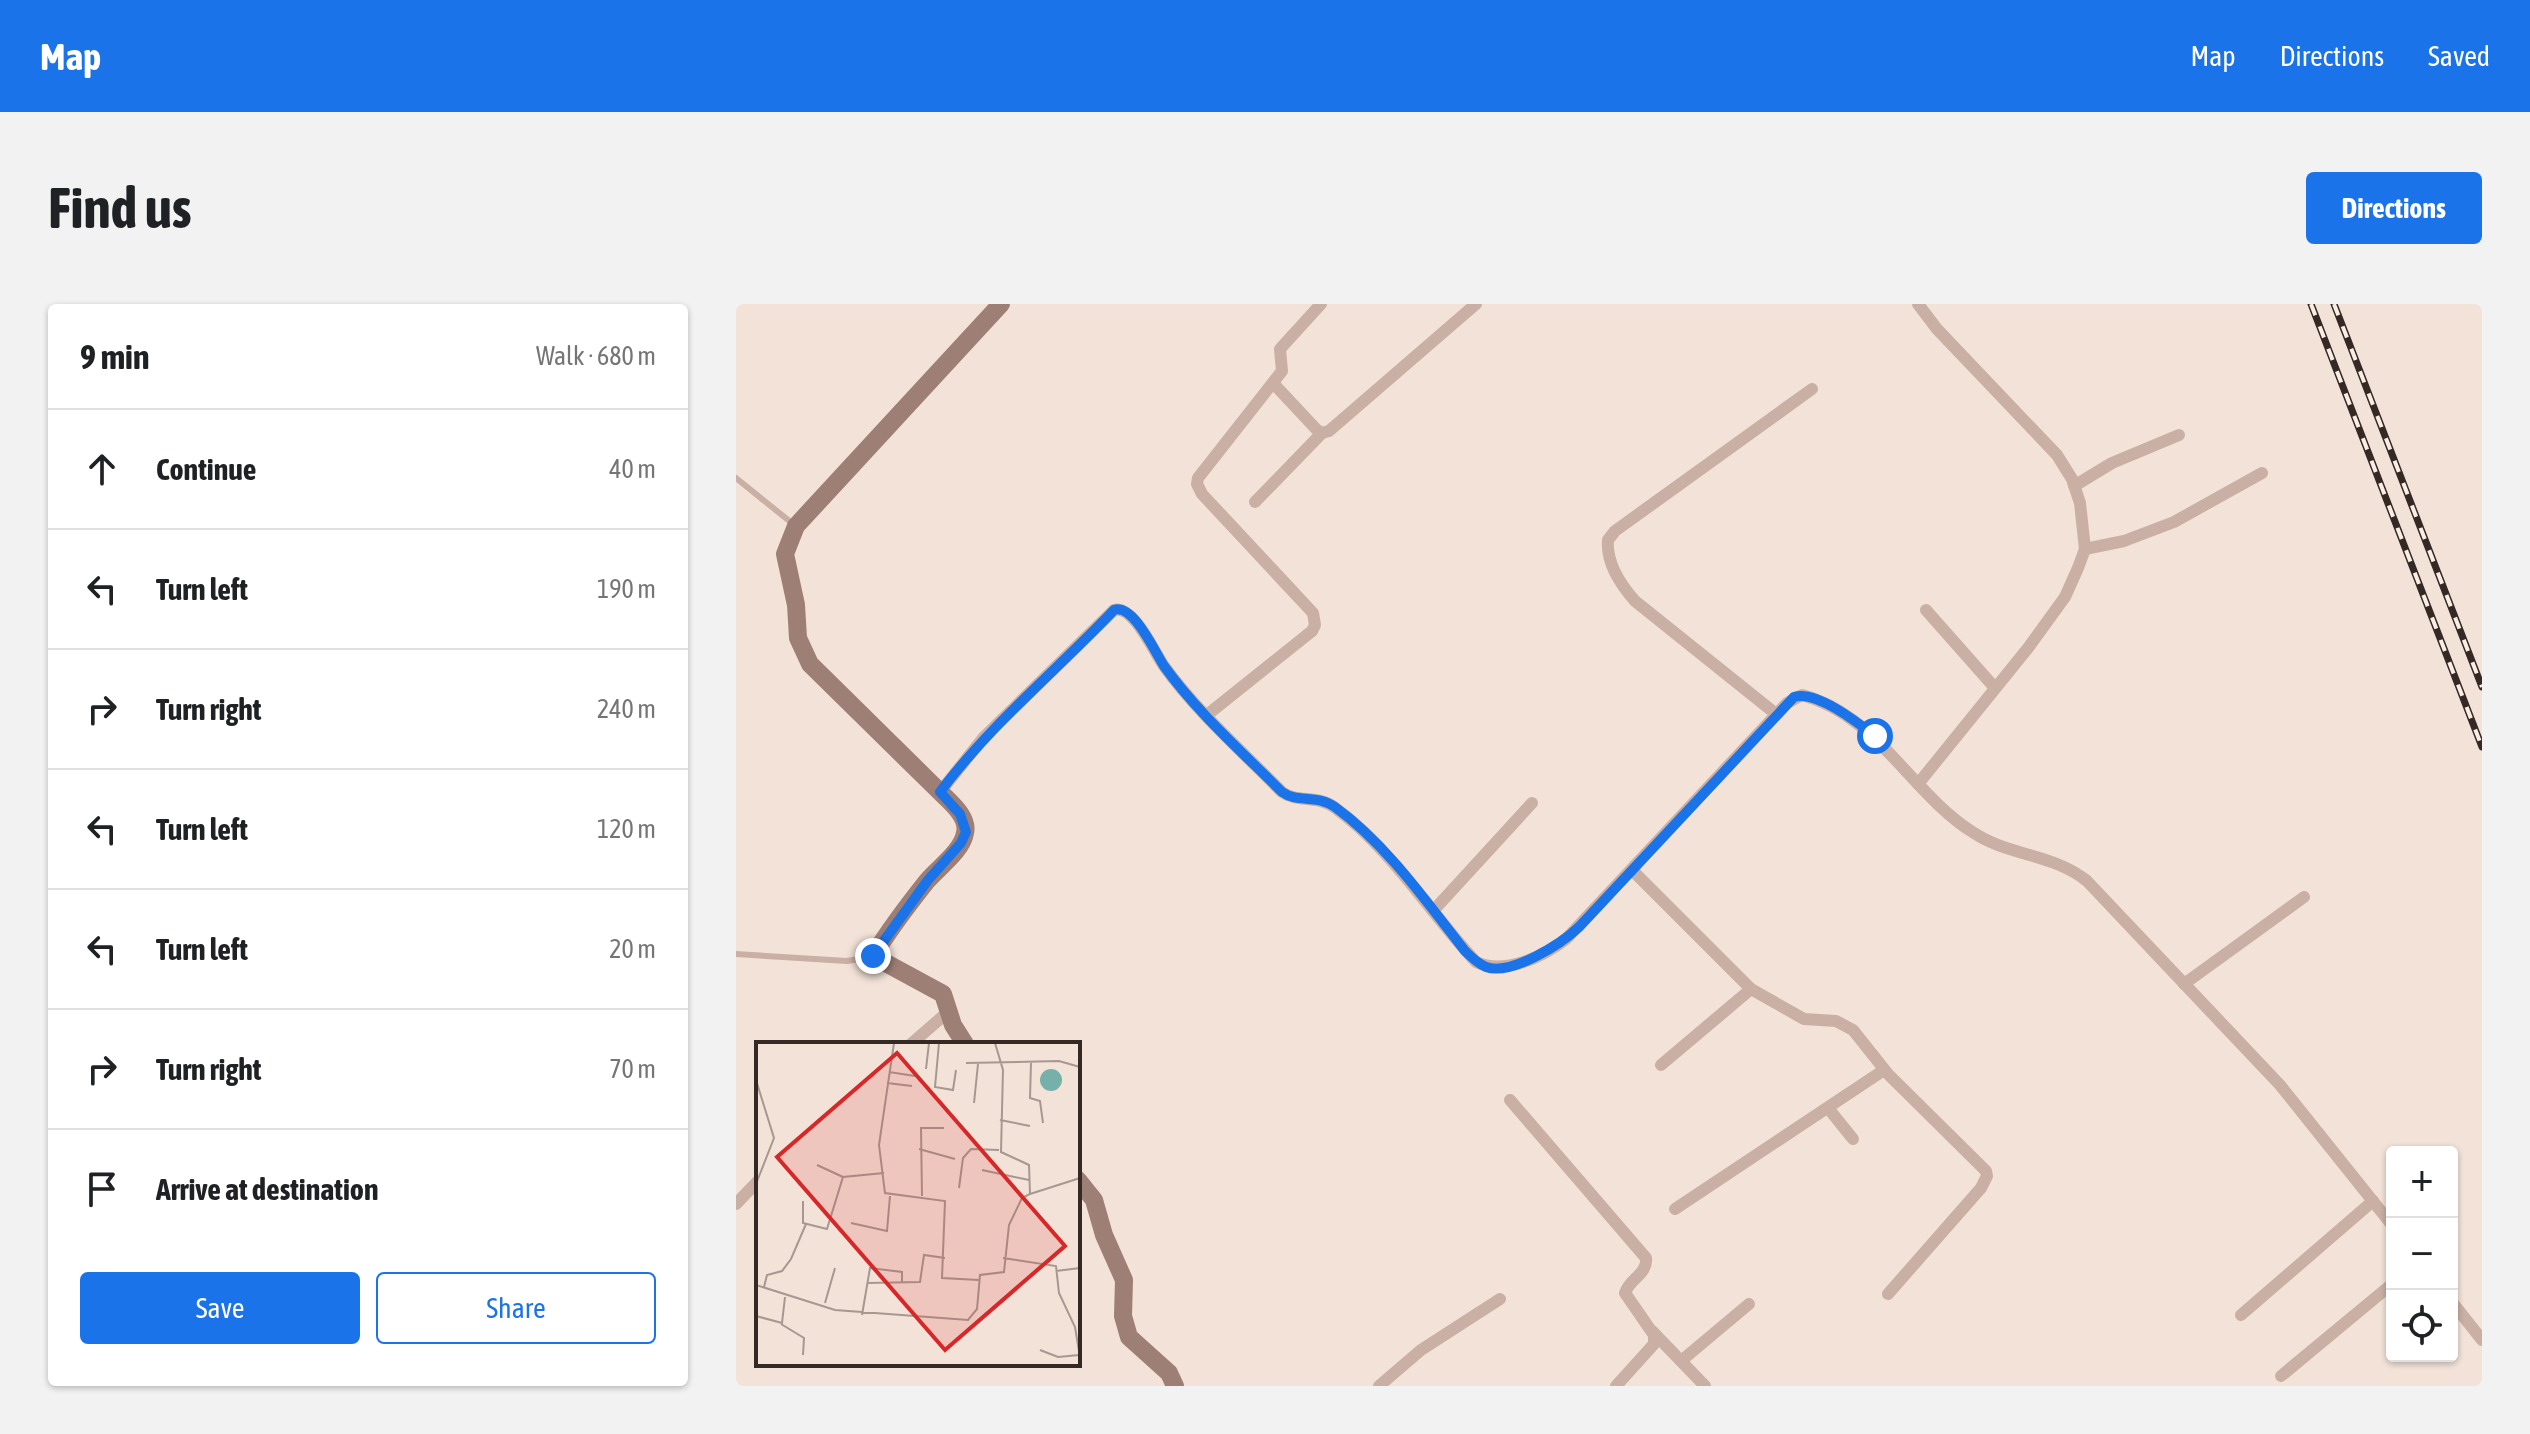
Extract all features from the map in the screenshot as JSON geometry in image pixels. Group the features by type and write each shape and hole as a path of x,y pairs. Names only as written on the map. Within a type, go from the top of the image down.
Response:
{"street":[{"path":"964,1042 953,1025 943,994 873,956 928,880 961,843 966,832 960,814 810,664 798,638 796,605 785,554 796,526 1001,304"},
{"path":"1207,715 1312,631 1315,625 1313,613 1197,484 1198,478 1284,368 1280,349 1321,304"},
{"path":"1255,502 1322,433 1329,431 1476,304"},
{"path":"1918,304 1937,329 2057,455 2080,503 2085,549 2065,597 1918,784"},
{"path":"1273,383 1322,433"},
{"path":"1776,714 1635,601 1617,579 1608,556 1608,540 1615,531 1812,389"},
{"path":"2074,486 2112,463 2179,435"},
{"path":"2085,549 2124,541 2174,522 2262,473"},
{"path":"940,792 1000,721 1114,610 1120,608 1135,620 1170,674 1286,795 1323,800 1360,829 1476,962 1489,968 1502,967 1555,948 1579,927 1776,714 1794,697 1815,698 1875,736 1918,784 1956,820 1980,837 2008,850 2057,863 2078,874 2298,1105 2386,1218"},
{"path":"1926,610 1995,688"},
{"path":"1433,911 1532,803"},
{"path":"1632,870 1751,989 1804,1019 1845,1024 1860,1037 1884,1070 1983,1167 1987,1176 1981,1188 1888,1294"},
{"path":"2184,984 2304,897"},
{"path":"1661,1065 1751,989"},
{"path":"913,1042 949,1011"},
{"path":"1675,1209 1884,1070"},
{"path":"1510,1100 1646,1258 1645,1269 1625,1293 1652,1331 1705,1386"},
{"path":"1828,1108 1853,1139"},
{"path":"1080,1182 1094,1200 1104,1235 1124,1280 1123,1316 1129,1337 1169,1373 1175,1386"},
{"path":"736,1204 756,1183"},
{"path":"2241,1315 2373,1201"},
{"path":"2281,1376 2386,1289"},
{"path":"1379,1386 1421,1350 1500,1299"},
{"path":"1681,1361 1749,1304"},
{"path":"2458,1310 2482,1340"},
{"path":"1616,1386 1652,1349 1655,1339 1652,1331"}],"lane":[{"path":"736,478 796,526"},
{"path":"736,954 847,961 873,956"}],"railway":[{"path":"2311,304 2482,747"},
{"path":"2334,304 2482,687"}],"route":[{"path":"873,956 928,880 961,843 966,832 960,814 940,792 1000,721 1114,610 1120,608 1135,620 1170,674 1282,792 1292,797 1315,797 1334,806 1399,871 1465,951 1476,962 1489,968 1540,955 1555,948 1579,927 1794,697 1815,698 1875,736"}]}
